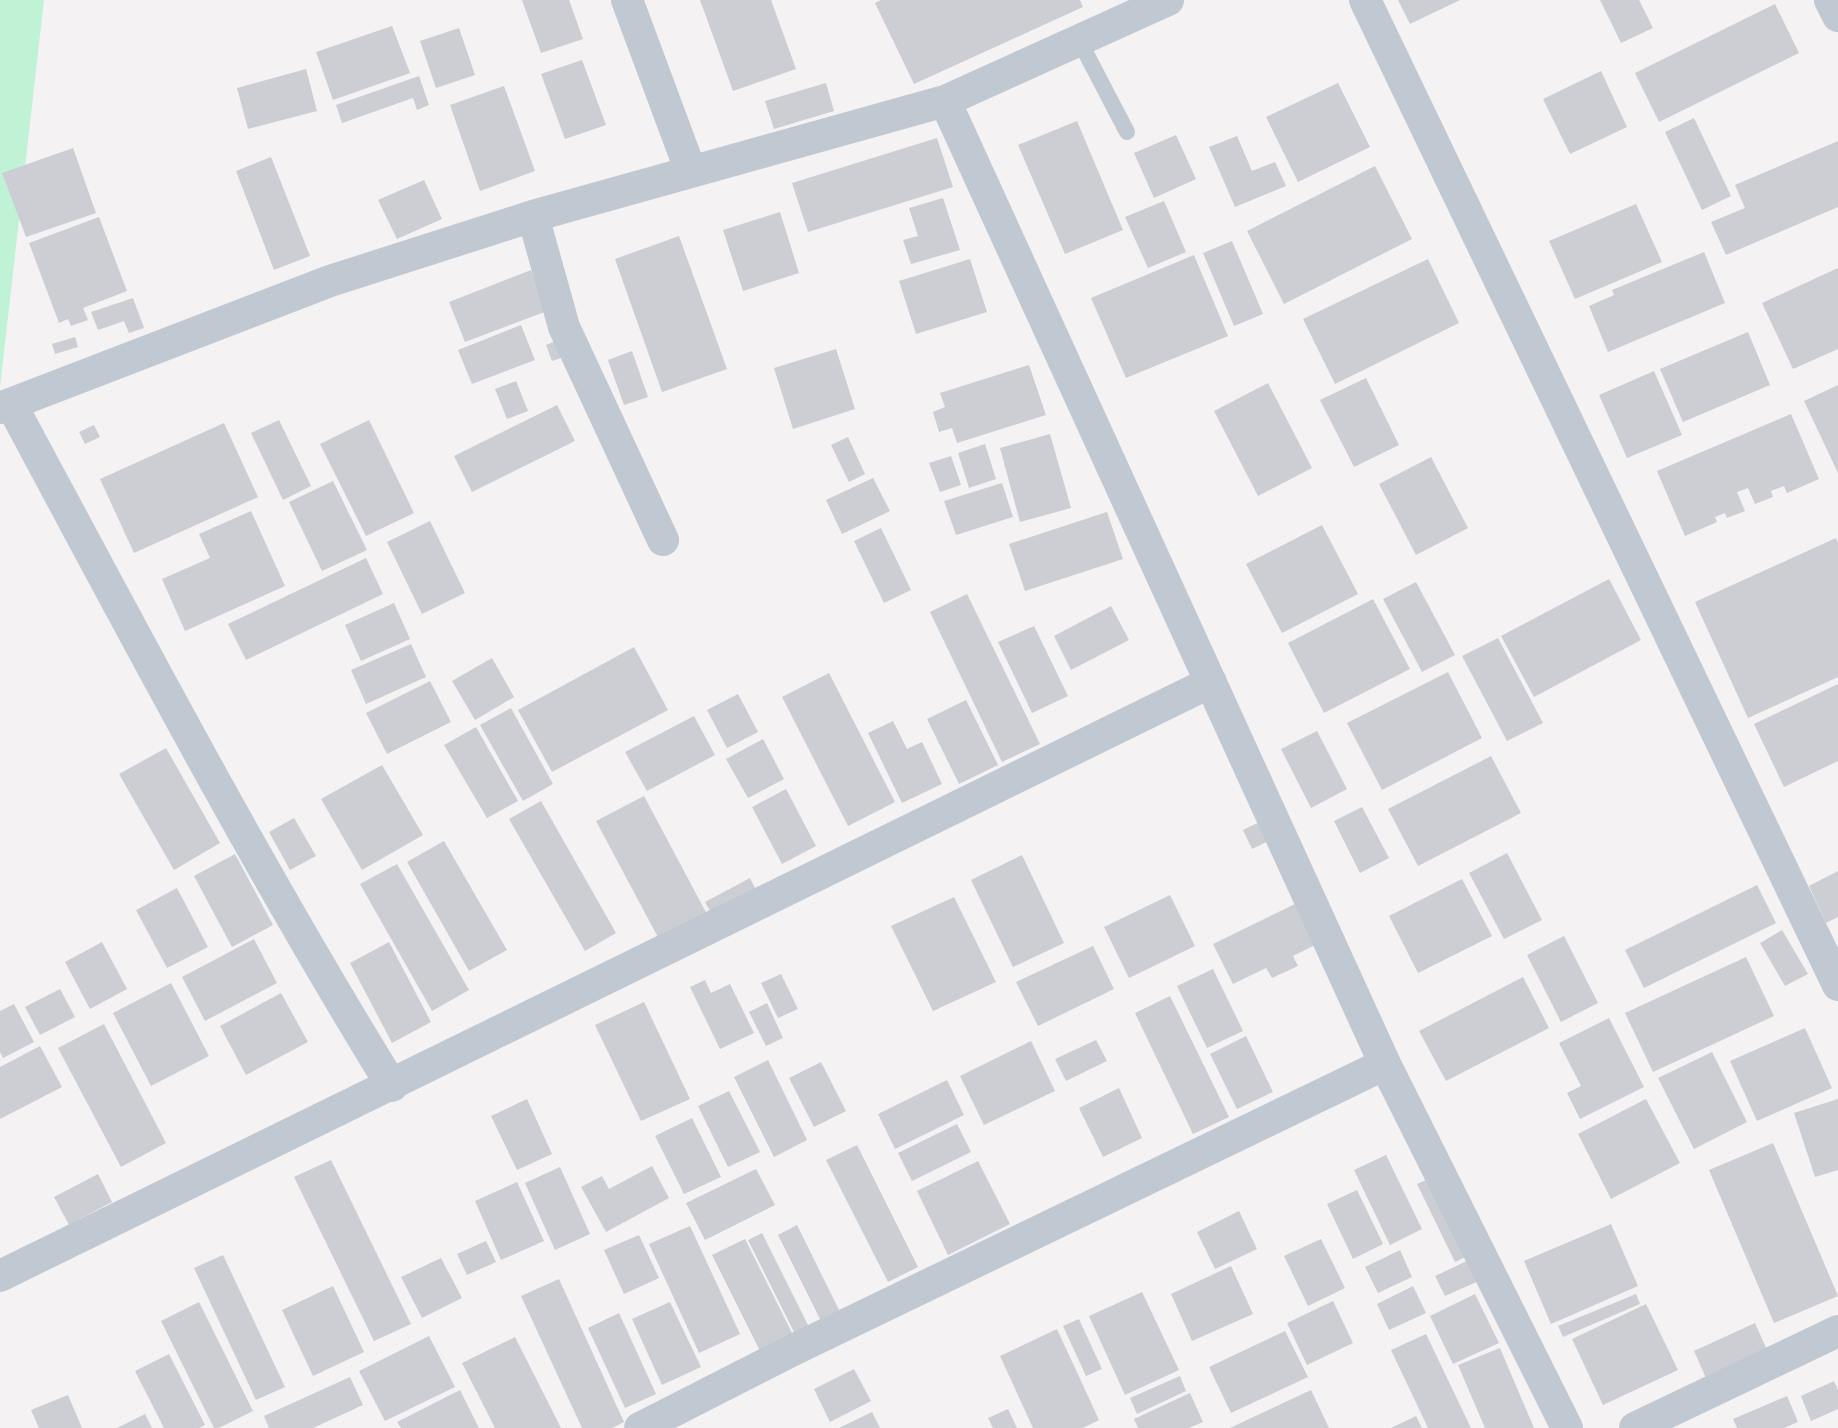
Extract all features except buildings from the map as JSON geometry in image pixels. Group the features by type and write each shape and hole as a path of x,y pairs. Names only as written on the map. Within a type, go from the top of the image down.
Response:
{"street":[{"path":"627,0 691,172"},
{"path":"392,1086 237,825 6,406 330,281 533,216 945,101 1079,40 1112,11 1168,0"},
{"path":"1365,0 1838,985"},
{"path":"1830,0 1838,16"},
{"path":"945,101 1385,1064 1567,1428"},
{"path":"533,216 564,327 663,540"},
{"path":"0,1276 1211,682"},
{"path":"640,1428 816,1339 1385,1064"},
{"path":"1635,1428 1838,1331"}],"lane":[{"path":"1079,40 1127,132"}],"green space":[{"path":"0,0 44,0 0,387"}]}
